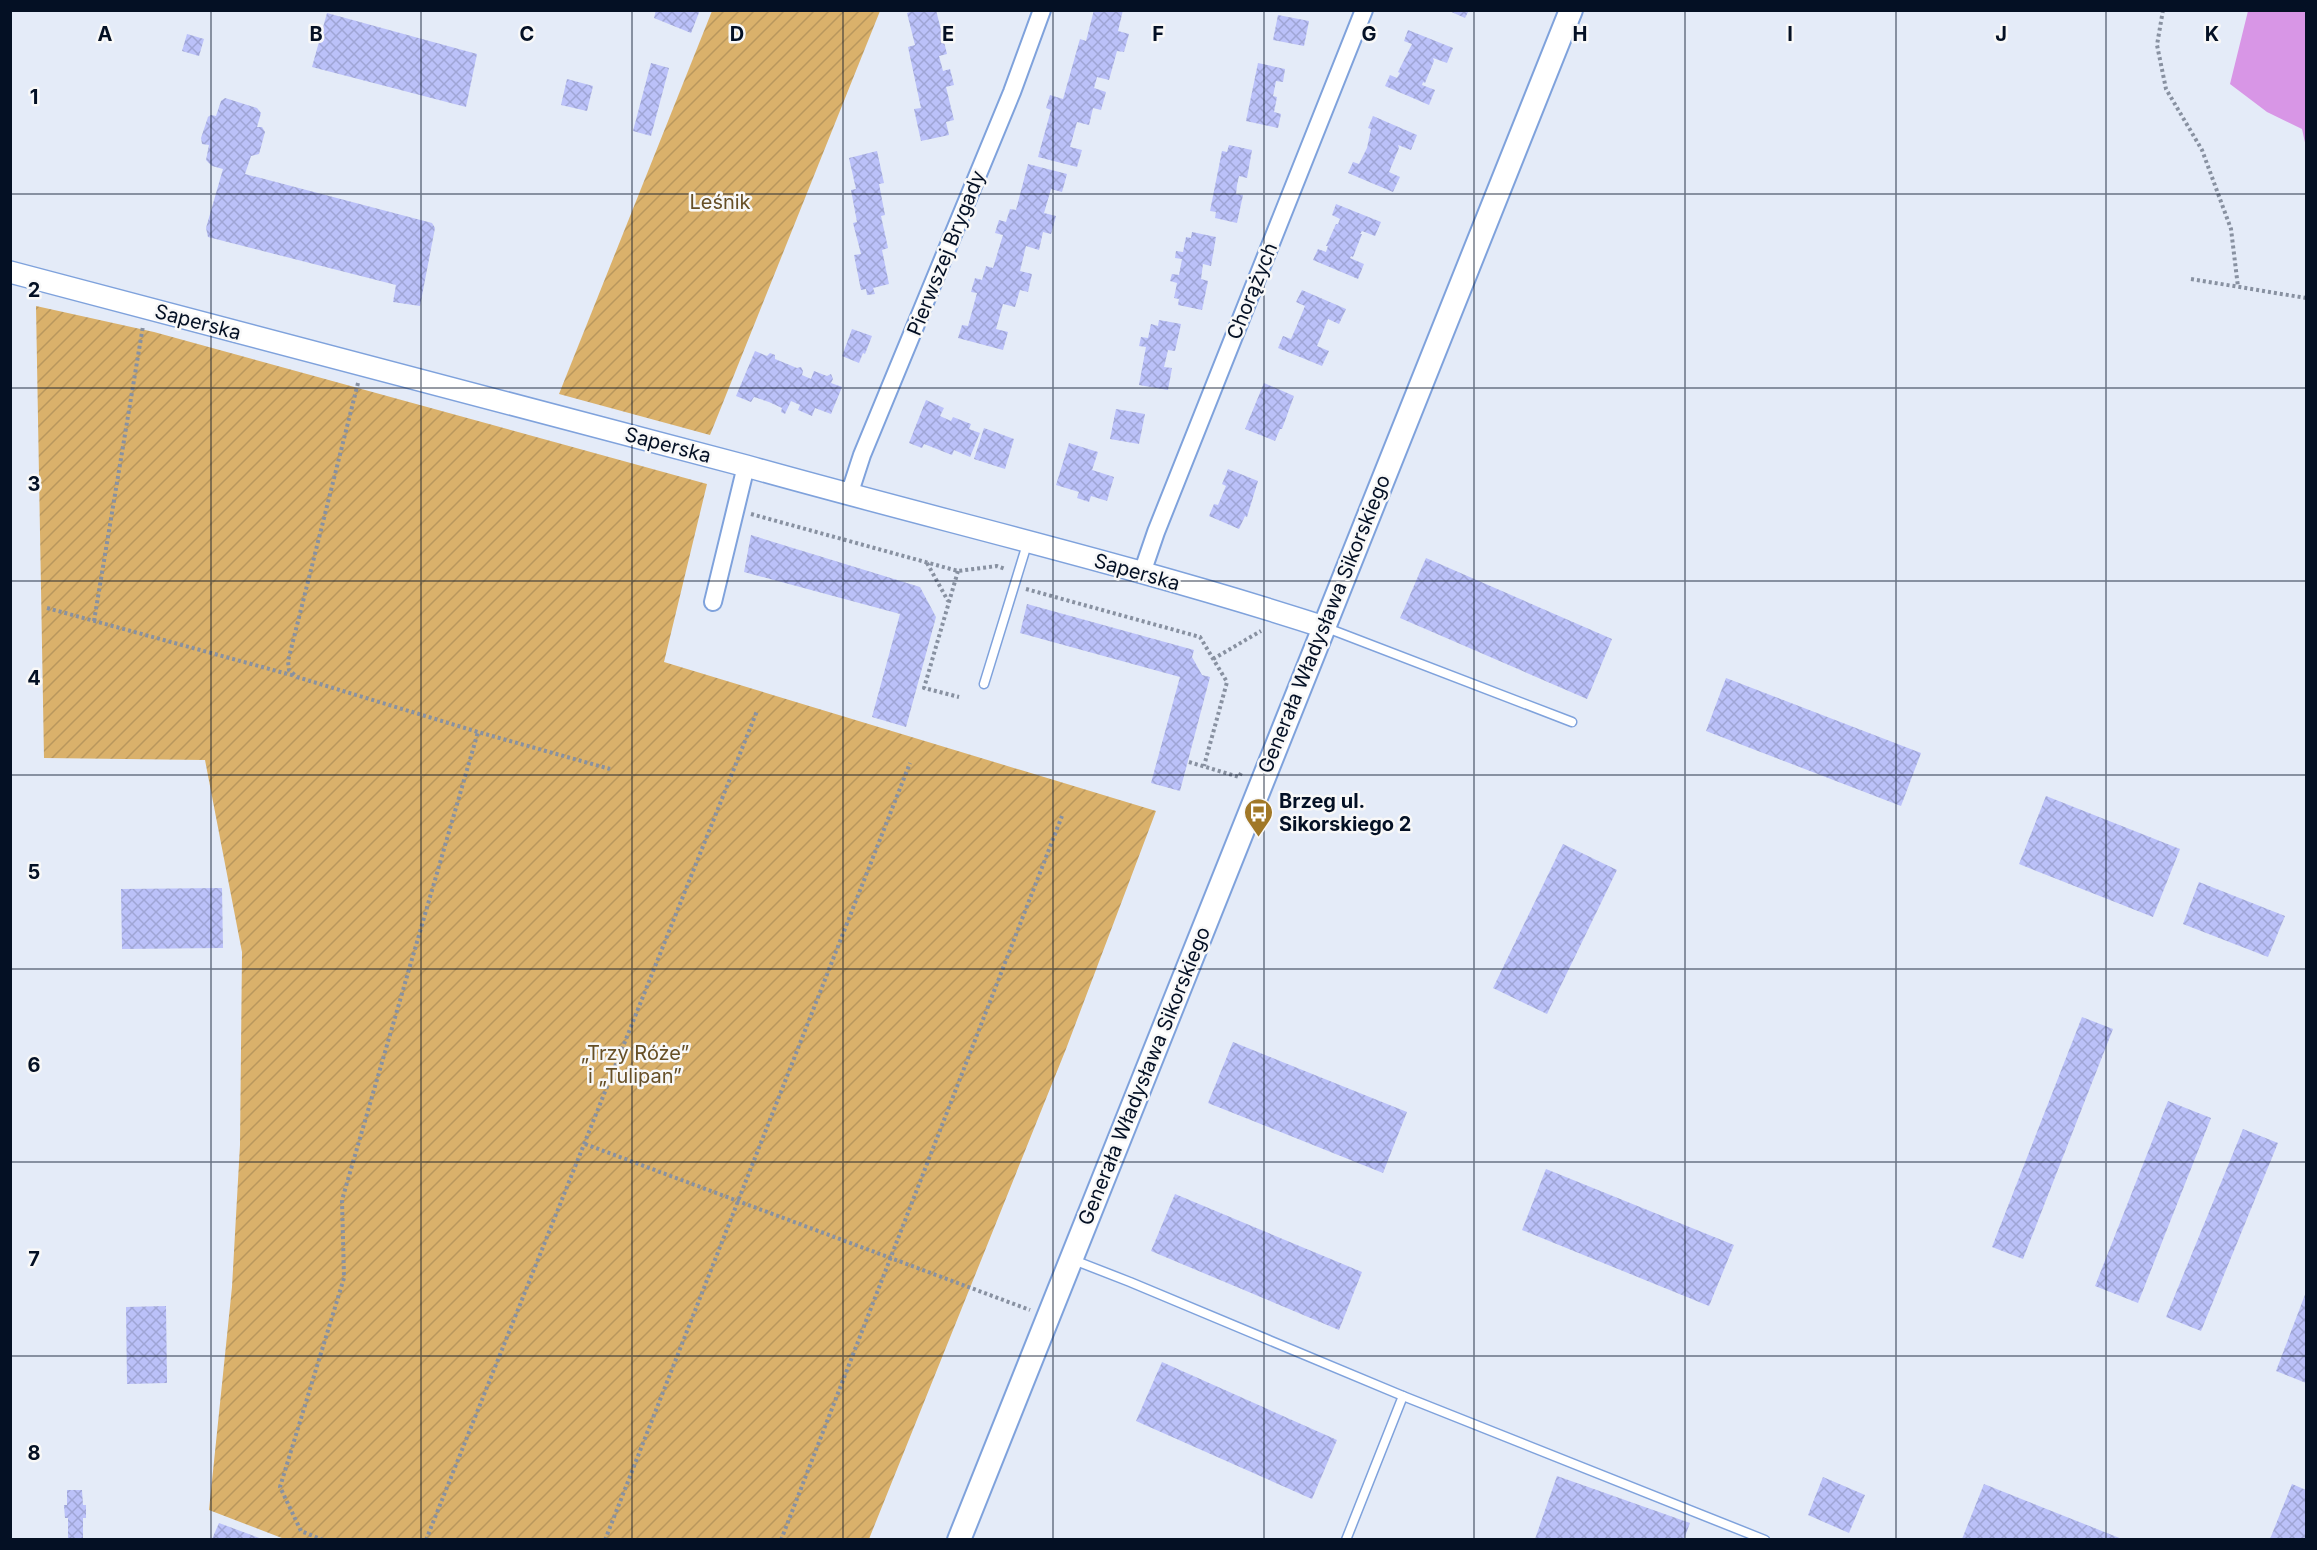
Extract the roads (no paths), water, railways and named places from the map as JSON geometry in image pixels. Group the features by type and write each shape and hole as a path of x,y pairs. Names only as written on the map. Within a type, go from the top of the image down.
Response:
{"main road":[{"name":"Generała Władysława Sikorskiego","path":"959,1539 1570,10"}],"street":[{"name":"Pierwszej Brygady","path":"849,495 862,455 1012,92 1042,10"},
{"name":"Chorążych","path":"1142,573 1160,520 1364,10"},
{"name":"Saperska","path":"10,272 1028,541 1239,599 1324,627"},
{"path":"712,602 746,466"}],"lane":[{"path":"984,684 1028,541"},
{"path":"1324,627 1572,722"},
{"path":"1071,1259 1403,1396 1765,1539"},
{"path":"1346,1539 1403,1396"}],"place":[{"name":"Brzeg ul. Sikorskiego 2","path":"1258,838"}],"park label":[{"name":"Leśnik","path":"720,202"},
{"name":"„Trzy Róże” i „Tulipan”","path":"635,1064"}]}
